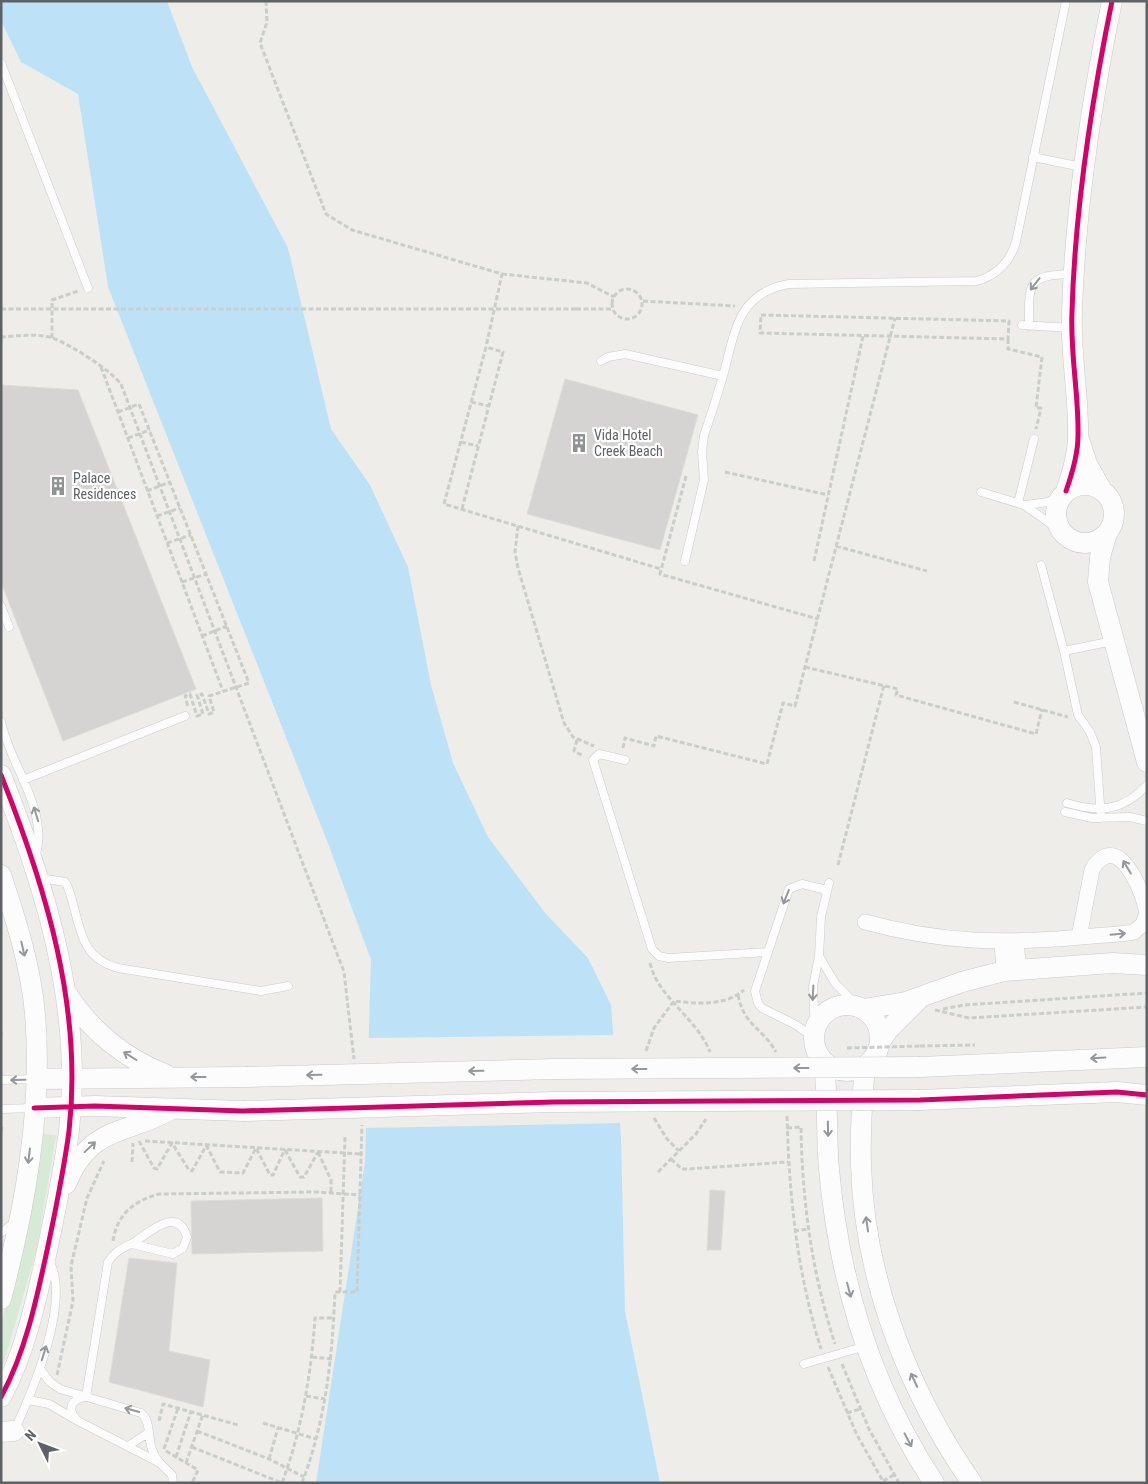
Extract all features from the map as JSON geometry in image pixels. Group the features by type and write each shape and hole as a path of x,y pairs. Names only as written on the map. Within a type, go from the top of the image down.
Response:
{"street":[{"path":"1112,1 1093,96 1083,167 1074,274 1072,328 1078,438 1074,465 1056,509 1057,524 1085,559 1098,582 1147,762"},
{"path":"1078,438 1087,464 1101,489"},
{"path":"1064,493 1080,485 1094,486 1107,494 1114,510 1114,518 1107,533 1100,557 1098,582"},
{"path":"1065,535 1076,542 1093,542 1107,533"},
{"path":"1,775 36,870 59,954 63,988 69,1012 71,1078 69,1130 46,1256 22,1349 1,1397"},
{"path":"865,922 933,937 1009,942 1079,937 1134,932 1143,924 1147,912 1126,862 1117,856 1105,857 1095,864 1092,870 1079,937"},
{"path":"1,875 6,899 24,956 34,1013 35,1079 34,1108 25,1189 1,1299"},
{"path":"1009,942 1011,970"},
{"path":"1112,963 1147,956"},
{"path":"934,1483 897,1419 866,1346 847,1282 833,1209 824,1063 817,1052 814,1035 826,1013 835,1008 892,1005 921,998 962,982 1011,970 1112,963 1147,965"},
{"path":"63,988 87,1021 118,1049 152,1069 174,1077"},
{"path":"880,1042 899,1019 921,998"},
{"path":"824,1063 837,1070 852,1071 865,1066 878,1051 880,1042 877,1023 860,1008"},
{"path":"35,1079 247,1077 554,1069 920,1067 1147,1057"},
{"path":"865,1066 861,1116 861,1167 868,1227 880,1286 899,1345 922,1398 972,1483"},
{"path":"34,1108 70,1106 243,1111 554,1102 920,1100 1117,1092 1147,1094"},
{"path":"56,1204 76,1164 92,1145 113,1131 154,1120 173,1109"}],"lane":[{"path":"685,561 704,480 703,444 737,323 747,307 770,289 789,284 968,283 986,278 1002,268 1013,252 1066,1"},
{"path":"1,63 88,288"},
{"path":"1033,157 1083,167"},
{"path":"1072,328 1026,325 1029,293 1033,283 1048,274 1074,274"},
{"path":"601,361 608,357 625,354 723,376"},
{"path":"1021,504 1034,439"},
{"path":"981,492 1021,504 1040,504 1064,493"},
{"path":"1021,504 1065,535"},
{"path":"1041,564 1081,720 1090,732 1096,747 1102,818"},
{"path":"1,606 10,627"},
{"path":"1064,651 1113,641"},
{"path":"23,780 185,716"},
{"path":"1,722 38,822 39,842 36,870 65,882 85,944 93,956 105,964 118,968 261,991 288,986"},
{"path":"623,756 599,754 593,760 652,949 659,956 668,958 767,952"},
{"path":"1067,803 1101,809 1124,805 1147,786"},
{"path":"1065,812 1083,817 1130,817 1147,821"},
{"path":"802,884 828,886 821,918 819,956 813,986 814,1035 762,1008 758,1003 755,991 789,889 802,884"},
{"path":"819,956 835,983 860,1008"},
{"path":"1,1080 35,1079"},
{"path":"1,1109 34,1108"},
{"path":"1,1233 20,1218"},
{"path":"86,1397 107,1267 111,1257 120,1248 132,1244 169,1221 181,1226 186,1236 183,1248 174,1254 132,1244"},
{"path":"8,1431 29,1400 40,1369 52,1322 56,1284 53,1270 46,1256"},
{"path":"804,1364 866,1346"},
{"path":"40,1369 54,1386 66,1392 142,1413 149,1423 148,1433 151,1450 172,1475 173,1483"},
{"path":"78,1421 70,1411 71,1405 74,1400 86,1397"},
{"path":"29,1400 48,1404 160,1463"},
{"path":"128,1446 148,1433"}],"path":[{"path":"266,1 267,22 260,43 326,214 352,230 502,274 587,283 614,297"},
{"path":"502,274 486,347 444,504 661,569"},
{"path":"52,338 52,300 88,288"},
{"path":"630,288 641,295 643,301 639,313 628,319 616,315 613,309 614,297 624,289 630,288"},
{"path":"643,301 747,307"},
{"path":"1,309 613,309"},
{"path":"1008,339 760,333 761,315 1009,321 1008,349 1042,357 1036,408 1041,408 1034,439"},
{"path":"623,756 625,738 654,746 656,736 767,764 783,702 795,706 895,318"},
{"path":"1,337 40,336 52,338 100,365 121,384 237,687"},
{"path":"814,561 863,336"},
{"path":"462,509 503,352 486,347"},
{"path":"100,365 223,691"},
{"path":"471,402 489,406"},
{"path":"118,412 139,404 250,683 209,696 214,712 209,714 202,694 197,695 203,714 197,716 190,694 185,696 190,714 185,716"},
{"path":"128,438 150,430"},
{"path":"461,442 478,446"},
{"path":"725,472 828,496"},
{"path":"686,476 660,574 818,619"},
{"path":"148,490 170,482"},
{"path":"157,516 180,508"},
{"path":"518,526 515,552 518,568 564,723 569,733 578,740 595,746"},
{"path":"167,543 191,535"},
{"path":"836,546 927,571"},
{"path":"182,582 206,574"},
{"path":"202,636 227,626"},
{"path":"805,667 898,688 896,695 1036,734 1042,710"},
{"path":"838,865 884,686"},
{"path":"1014,702 1081,720"},
{"path":"578,740 575,753 593,760"},
{"path":"674,1001 701,1003 738,995 759,976"},
{"path":"1147,994 964,1005 932,1010 969,1018 1147,1007"},
{"path":"738,995 744,1015 766,1037 779,1057"},
{"path":"1,1032 1,1038"},
{"path":"787,1111 788,1162 794,1232 806,1295 824,1358 847,1413 884,1482 894,1475"},
{"path":"787,1128 801,1127 808,1229 820,1290 838,1354 860,1408 899,1483"},
{"path":"1,1132 2,1128"},
{"path":"340,1292 344,1137"},
{"path":"134,1141 361,1154"},
{"path":"139,1141 154,1168 158,1169 172,1143"},
{"path":"172,1143 189,1170 192,1170 206,1146"},
{"path":"54,1386 73,1301 71,1266 84,1212 92,1184 112,1149 92,1145"},
{"path":"206,1146 220,1172 243,1174 256,1148"},
{"path":"256,1148 270,1175 273,1175 285,1150"},
{"path":"285,1150 300,1177 304,1177 318,1152"},
{"path":"318,1152 331,1180 331,1193"},
{"path":"671,1159 682,1168 688,1169 788,1162"},
{"path":"111,1257 115,1227 122,1216 137,1202 159,1194 360,1194"},
{"path":"794,1232 808,1229"},
{"path":"192,1446 282,1483 298,1434 306,1396 315,1318 334,1318"},
{"path":"312,1357 332,1358"},
{"path":"306,1396 326,1399"},
{"path":"157,1428 163,1404 238,1425"},
{"path":"163,1450 178,1408"},
{"path":"847,1413 860,1408"},
{"path":"176,1457 191,1411"},
{"path":"186,1463 203,1414"},
{"path":"263,1423 316,1439"},
{"path":"269,1459 278,1428"},
{"path":"198,1431 269,1459 304,1477"},
{"path":"158,1446 198,1470 192,1483"}],"green space":[{"path":"42,1134 56,1135 37,1248 1,1372 1,1324 23,1244"}],"water":[{"path":"1,1 167,1 192,67 288,248 331,429 370,485 408,567 431,685 453,763 488,837 546,914 588,958 611,1005 621,1137 625,1311 660,1483 316,1483 365,1162 371,960 329,846 108,287 78,94 21,62 1,21"}],"pier":[{"path":"616,1035 623,1123 364,1128 366,1038"}],"building":[{"name":"Vida Hotel Creek Beach","path":"565,379 698,415 660,550 527,514"},
{"name":"Palace Residences","path":"1,385 78,390 196,689 63,741 1,582"},
{"path":"710,1190 725,1191 721,1250 707,1250"},
{"path":"322,1198 323,1251 192,1254 191,1201"},
{"path":"129,1258 177,1263 169,1351 210,1360 203,1407 109,1382"}],"cycle path":[{"path":"1066,491 1078,443 1072,328 1080,195 1097,78 1112,1"},
{"path":"1,775 33,861 57,949 66,994 71,1039 72,1085 65,1160 40,1285 24,1342 1,1397"},
{"path":"34,1108 95,1106 243,1111 554,1102 920,1100 1117,1092 1147,1095"}],"place":[{"name":"Vida Hotel Creek Beach","path":"579,443"},
{"name":"Palace Residences","path":"58,486"}]}
